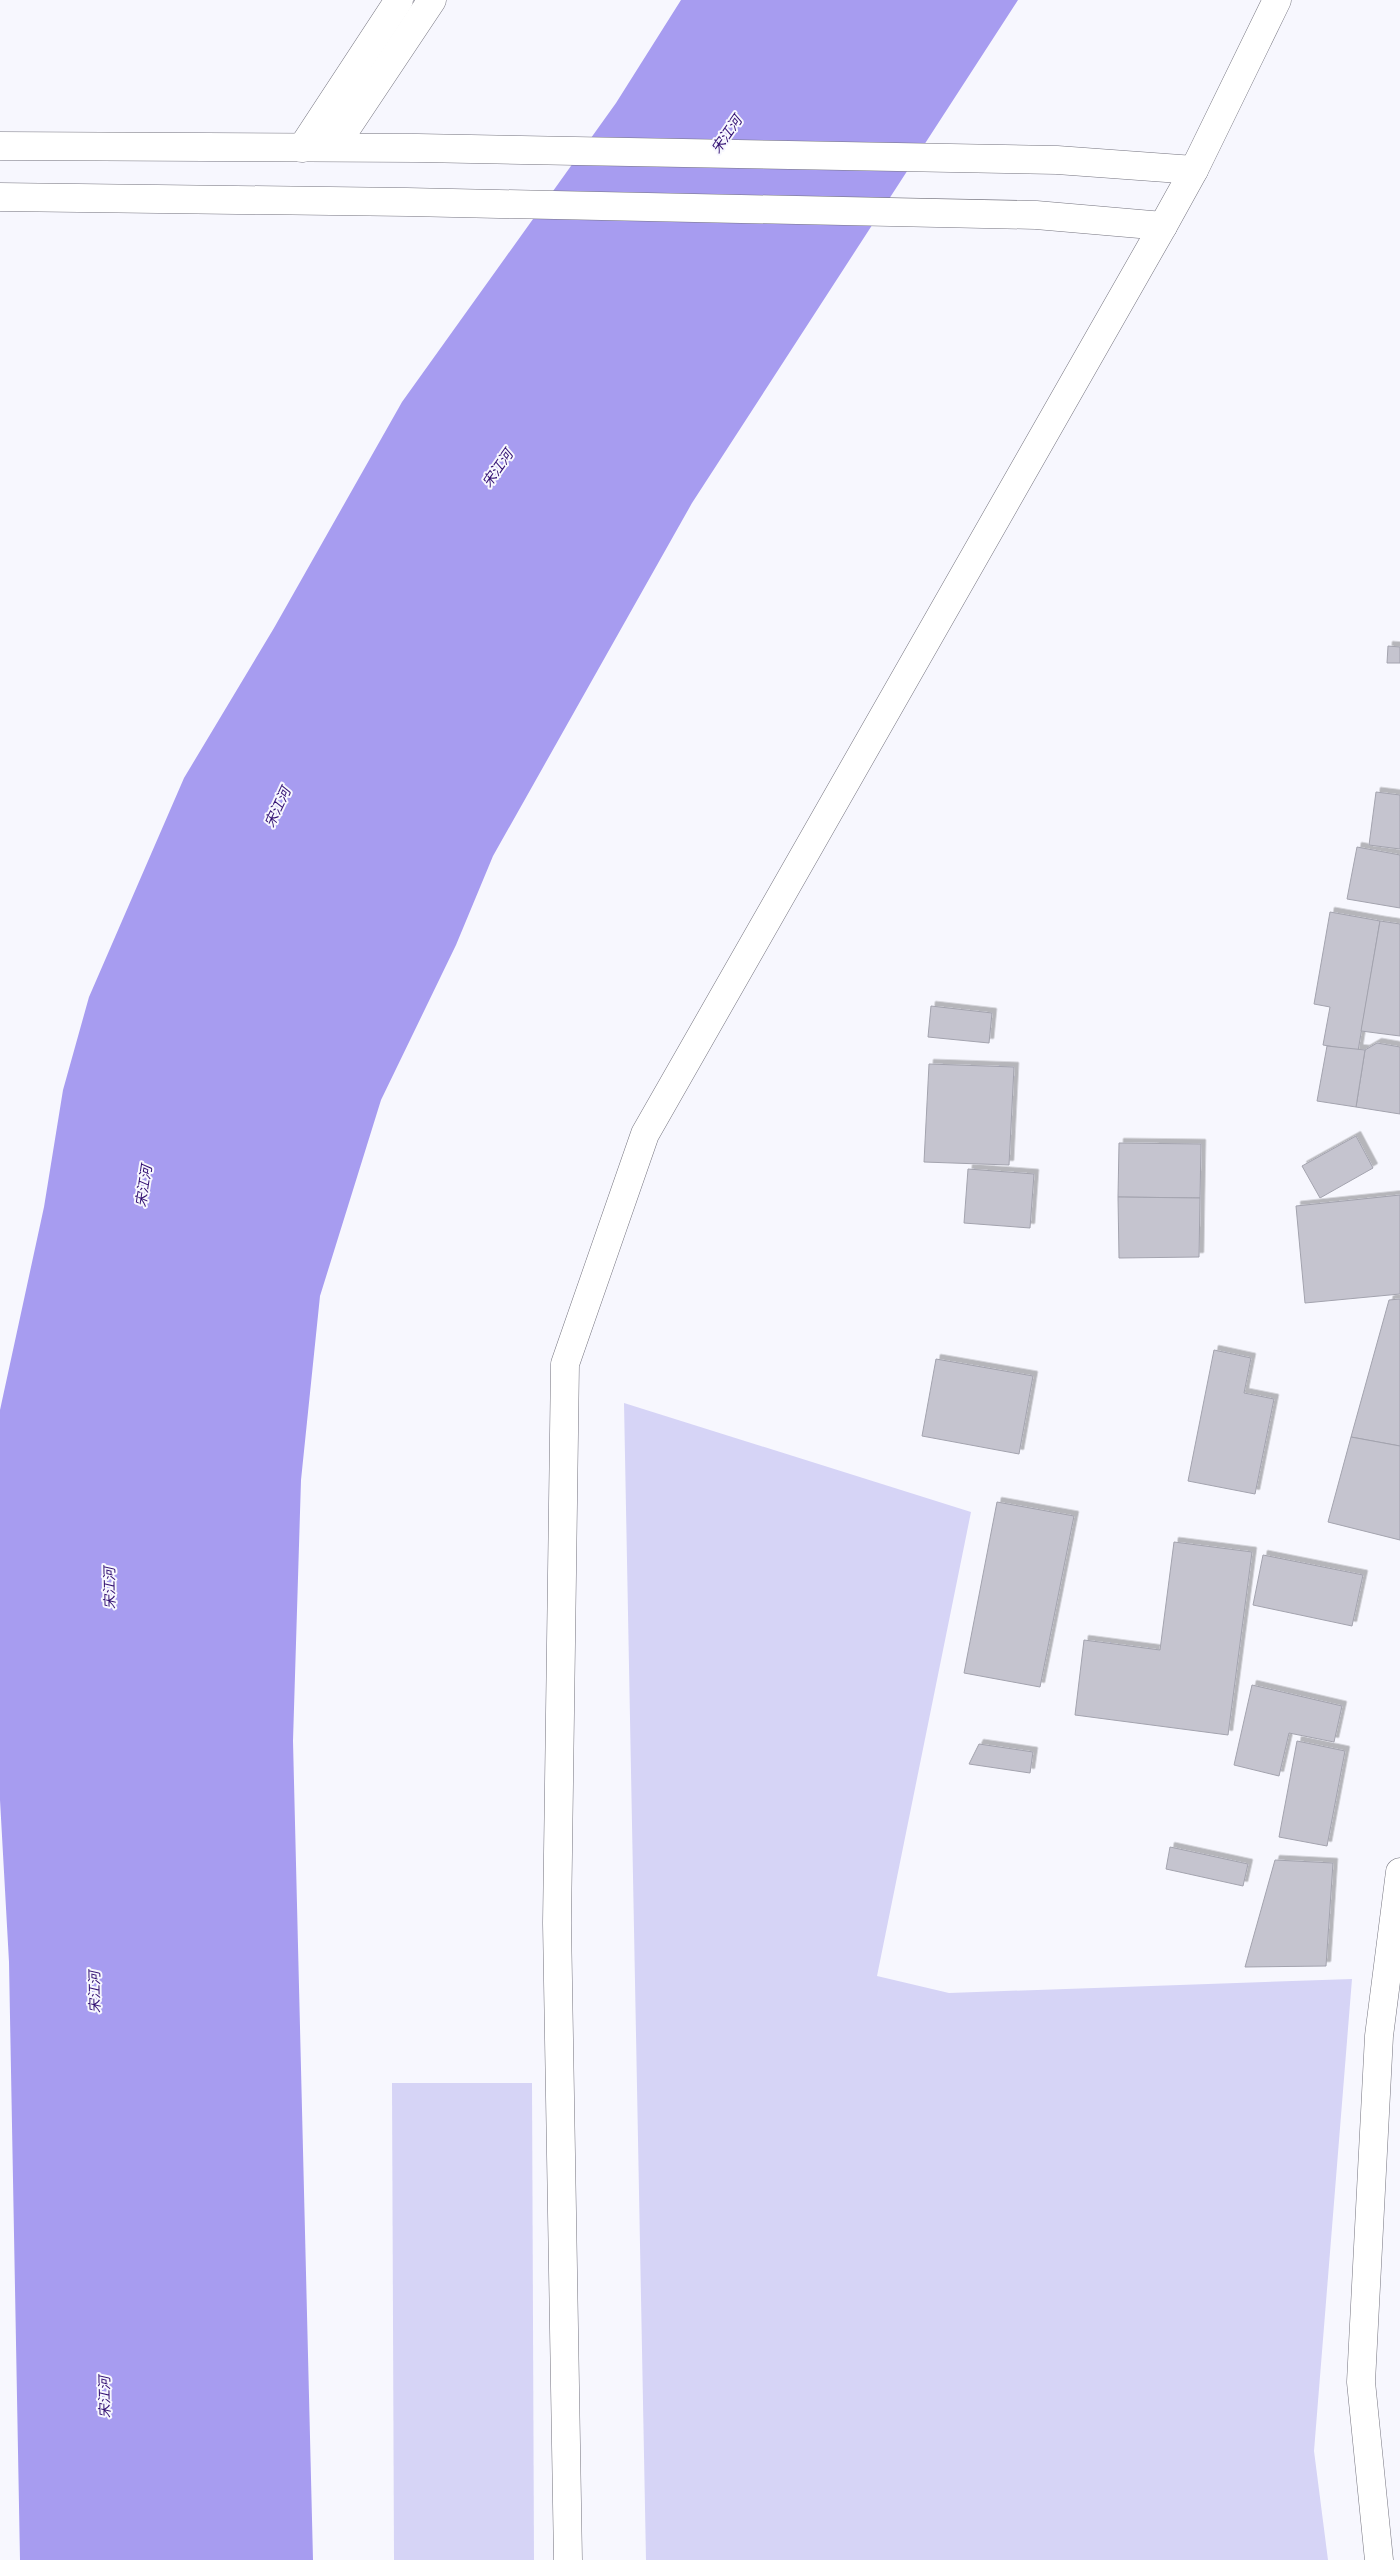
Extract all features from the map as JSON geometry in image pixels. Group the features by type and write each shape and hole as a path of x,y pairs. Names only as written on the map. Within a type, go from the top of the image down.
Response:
{"main road":[{"path":"302,148 399,0"},
{"path":"334,148 432,0"},
{"path":"568,2560 557,1923 565,1364 645,1134 1163,226 1194,170 1277,0"},
{"path":"0,146 418,148 1057,160 1194,170"},
{"path":"0,197 407,202 1036,215 1163,226"},
{"path":"1379,2560 1361,2382 1379,2036 1400,1872"}],"shaded area":[{"path":"624,1403 971,1512 877,1976 949,1993 1352,1979 1314,2451 1328,2560 646,2560"},
{"path":"392,2083 532,2083 534,2560 394,2560"}],"water":[{"name":"宋江河","path":"681,0 1018,0 692,503 493,856 456,945 381,1100 320,1296 301,1480 293,1741 313,2560 20,2560 9,1962 0,1800 0,1410 44,1207 63,1090 89,997 184,778 274,628 402,402 616,103"}],"building":[{"path":"1388,646 1400,647 1400,663 1387,663"},
{"path":"1376,792 1400,795 1400,849 1369,845"},
{"path":"1357,847 1400,855 1400,908 1347,899"},
{"path":"1330,912 1380,921 1358,1051 1323,1045 1330,1007 1314,1004"},
{"path":"1380,921 1400,924 1400,1036 1361,1031"},
{"path":"931,1006 992,1013 989,1043 928,1037"},
{"path":"1377,1043 1400,1047 1400,1114 1356,1107 1365,1050"},
{"path":"1327,1046 1365,1050 1356,1107 1317,1101"},
{"path":"929,1064 1014,1067 1009,1165 924,1162"},
{"path":"1356,1136 1373,1168 1320,1198 1302,1166"},
{"path":"1119,1143 1201,1144 1200,1198 1118,1197"},
{"path":"968,1169 1034,1174 1030,1228 964,1223"},
{"path":"1400,1195 1400,1294 1305,1303 1296,1206"},
{"path":"1118,1197 1200,1198 1199,1257 1119,1258"},
{"path":"1400,1299 1400,1446 1351,1437 1389,1300"},
{"path":"1214,1350 1251,1358 1244,1393 1274,1399 1255,1494 1188,1481"},
{"path":"936,1359 1033,1376 1019,1454 922,1436"},
{"path":"1351,1437 1400,1446 1400,1540 1328,1522"},
{"path":"997,1502 1074,1516 1040,1687 964,1673"},
{"path":"1174,1542 1252,1552 1228,1735 1075,1715 1084,1640 1160,1650"},
{"path":"1263,1555 1363,1575 1352,1626 1253,1605"},
{"path":"1252,1685 1342,1706 1334,1742 1289,1733 1279,1776 1234,1765"},
{"path":"1297,1741 1345,1751 1327,1846 1279,1837"},
{"path":"979,1744 1033,1752 1030,1773 969,1764"},
{"path":"1170,1847 1248,1864 1243,1886 1166,1869"},
{"path":"1275,1860 1333,1863 1326,1966 1245,1967"}]}
